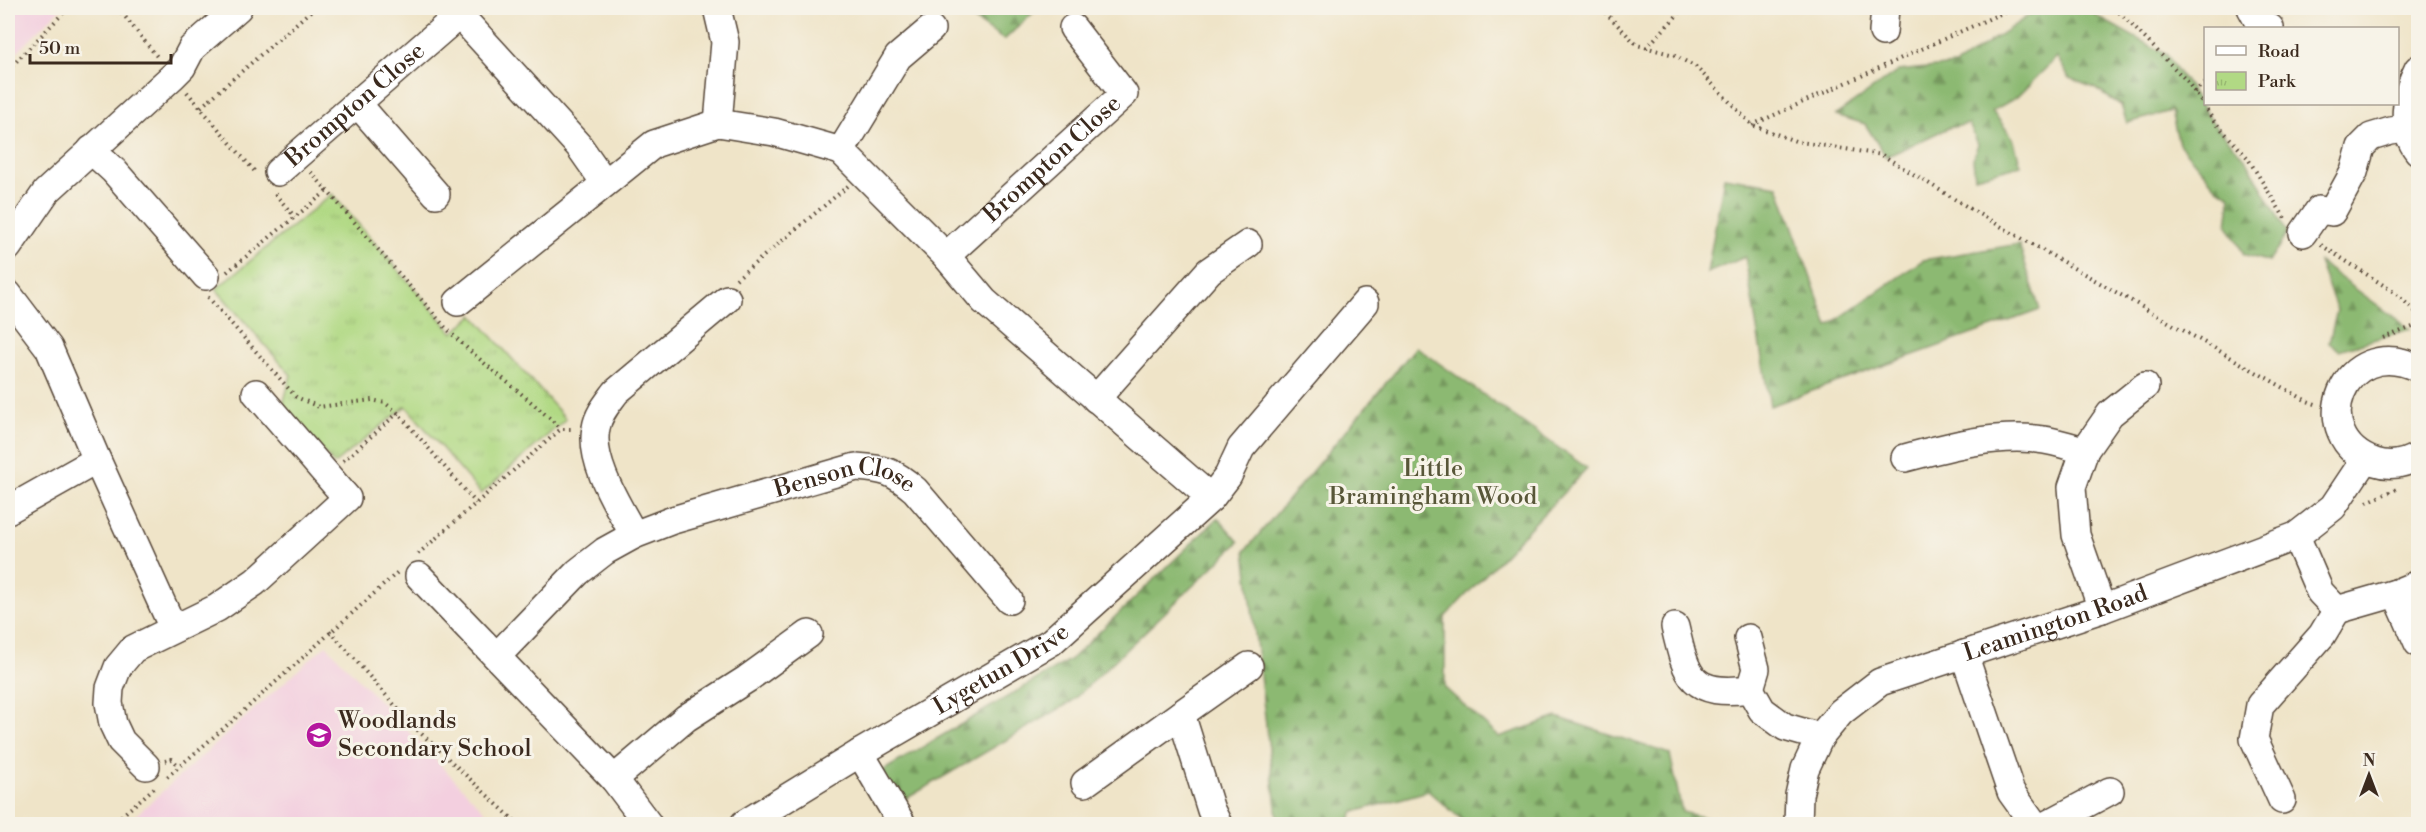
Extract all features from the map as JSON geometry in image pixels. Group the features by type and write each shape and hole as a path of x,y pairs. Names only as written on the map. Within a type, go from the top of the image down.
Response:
{"street":[{"path":"8,247 46,192 173,76 182,67 192,48 238,8"},
{"path":"717,8 724,42 718,123"},
{"path":"2252,8 2258,21 2268,27"},
{"name":"Brompton Close","path":"277,173 357,104 456,11 579,146 605,183"},
{"name":"Brompton Close","path":"946,256 1124,94 1073,28"},
{"path":"841,151 898,57 931,29"},
{"path":"2303,233 2319,210 2332,212 2354,172 2361,147 2371,137 2391,131 2412,140 2408,100 2418,69"},
{"path":"357,104 436,194"},
{"path":"458,303 654,144 718,123 774,132 841,151 946,256 984,301 1211,498"},
{"path":"91,150 114,171 210,282"},
{"path":"1096,399 1209,270 1248,244"},
{"path":"8,294 49,348 173,628"},
{"path":"634,535 605,479 597,455 595,429 602,411 616,392 728,299"},
{"name":"Lygetun Drive","path":"744,825 860,753 1051,642 1211,498 1228,477 1241,448 1365,303"},
{"path":"2418,368 2404,362 2380,361 2358,370 2346,382 2339,397 2337,412 2344,440 2365,459 2380,464 2396,465 2418,456"},
{"path":"2102,609 2076,535 2072,486 2085,450 2110,414 2145,386"},
{"path":"146,766 117,733 109,702 110,688 118,667 133,649 217,608 255,582 347,498 256,393"},
{"path":"1905,458 1951,446 2007,440 2043,440 2085,450"},
{"name":"Leamington Road","path":"1798,825 1799,795 1805,769 1820,737 1841,712 1880,682 2102,609 2295,536 2333,507 2365,459"},
{"path":"8,510 97,460"},
{"name":"Benson Close","path":"497,656 578,572 605,551 634,535 673,520 856,467 897,474 915,490 1009,600"},
{"path":"2295,536 2320,592 2337,610"},
{"path":"412,567 614,779 648,825"},
{"path":"2282,800 2254,739 2260,705 2322,635 2337,610 2407,589 2418,643"},
{"path":"1675,627 1681,654 1692,679 1708,689 1731,692 1750,689"},
{"path":"614,779 686,718 747,679 809,634"},
{"path":"1748,638 1756,669 1750,689 1762,710 1785,727 1820,737"},
{"path":"1964,654 2011,792 2034,825"},
{"path":"1085,783 1248,666"},
{"path":"1181,714 1211,810 1218,825"},
{"path":"860,753 902,825"},
{"path":"2048,825 2110,791"}],"path":[{"path":"8,70 68,8"},
{"path":"118,8 173,76 201,106 277,173 327,191 466,349 561,429"},
{"path":"201,106 315,8"},
{"path":"1601,8 1637,45 1674,56 1696,67 1752,125 1795,141 1882,155 1979,214 2307,401 2322,406"},
{"path":"1647,48 1684,8"},
{"path":"1752,125 2013,8"},
{"path":"2115,8 2153,44 2194,92 2214,121 2247,157 2285,219 2394,292 2418,314"},
{"path":"2194,92 2204,83"},
{"path":"277,173 295,217"},
{"path":"728,299 734,281 863,173"},
{"path":"327,191 210,282 297,397 319,406 372,400 385,404 398,413 476,503"},
{"path":"327,475 398,413"},
{"path":"112,825 330,631 412,567 476,503 561,429 595,429"},
{"path":"2367,502 2408,484"},
{"path":"330,631 411,724 518,825"}],"shaded area":[{"path":"8,8 61,8 8,61"},
{"name":"Woodlands Secondary School","path":"326,645 497,824 126,824"}],"green space":[{"path":"958,8 1038,8 1004,40"},
{"path":"2040,8 2089,8 2096,16 2167,55 2213,123 2246,159 2287,233 2269,262 2244,254 2227,225 2231,196 2217,188 2179,144 2171,111 2127,123 2121,105 2094,88 2069,78 2057,57 2017,97 1992,111 2013,138 2021,165 1975,177 1973,159 1978,144 1969,124 1948,128 1886,157 1865,124 1836,115 1898,71 1955,65"},
{"path":"1724,177 1778,186 1828,326 1923,260 2019,244 2040,310 1770,406 1745,257 1707,273"},
{"path":"332,194 453,333 473,315 566,419 481,494 406,406 334,464 283,405 291,375 216,289"},
{"path":"2319,262 2410,329 2339,350 2329,343 2337,310"},
{"name":"Little Bramingham Wood","path":"1416,347 1587,468 1445,617 1445,688 1499,737 1557,717 1670,754 1682,812 1729,824 1467,824 1428,791 1354,812 1347,824 1278,824 1245,551"},
{"path":"1218,518 1239,542 1071,702 904,800 879,773 1071,659"}],"place":[{"name":"Woodlands Secondary School","path":"319,735"}]}
